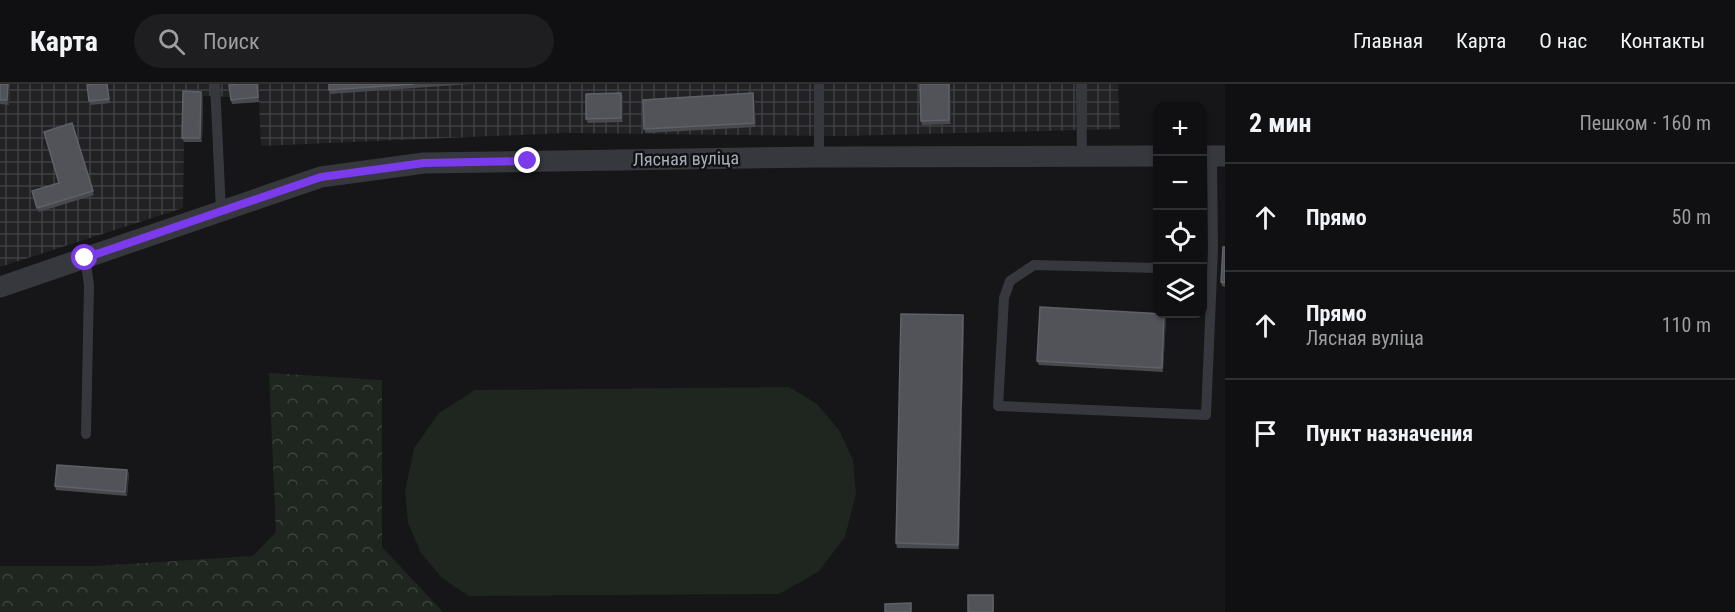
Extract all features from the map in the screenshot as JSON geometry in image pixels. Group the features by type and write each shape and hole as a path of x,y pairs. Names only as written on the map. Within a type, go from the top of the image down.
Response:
{"street":[{"name":"Лясная вуліца","path":"0,287 321,177 424,163 819,157 1153,156"}],"lane":[{"path":"215,84 221,211"},
{"path":"819,84 819,157"},
{"path":"1081,84 1082,156"},
{"path":"1207,269 1213,156"},
{"path":"85,258 89,285 86,434"},
{"path":"1153,268 1034,265 1010,281 1004,298 998,406 1206,415 1207,318"}],"shaded area":[{"path":"0,84 1118,84 1120,129 843,136 565,133 261,146 259,102 232,104 231,97 203,96 202,142 184,142 183,208 0,267"}],"green space":[{"path":"269,373 382,380 382,547 443,612 0,612 0,566 97,566 253,556 276,532"},
{"path":"789,387 817,404 839,430 853,460 856,494 845,537 818,572 779,594 469,596 442,578 421,553 408,523 405,491 414,448 439,413 475,390"}],"building":[{"path":"0,84 8,84 7,100 0,100"},
{"path":"107,84 109,99 89,101 87,85"},
{"path":"257,84 258,97 231,100 229,85"},
{"path":"329,84 414,84 329,90"},
{"path":"920,84 949,84 949,120 921,121"},
{"path":"183,91 201,92 200,138 182,138"},
{"path":"621,93 621,118 586,119 586,94"},
{"path":"753,93 754,123 644,129 643,100"},
{"path":"72,123 93,191 37,208 32,191 59,183 44,132"},
{"path":"1223,247 1225,247 1225,283 1221,282"},
{"path":"1040,307 1153,313 1153,318 1164,318 1162,368 1037,361"},
{"path":"901,314 963,315 958,545 896,543"},
{"path":"57,465 127,470 125,492 55,486"},
{"path":"968,595 993,595 993,612 968,612"},
{"path":"911,603 911,612 885,612 885,604"}],"route":[{"path":"85,258 321,177 424,163 528,161"}]}
